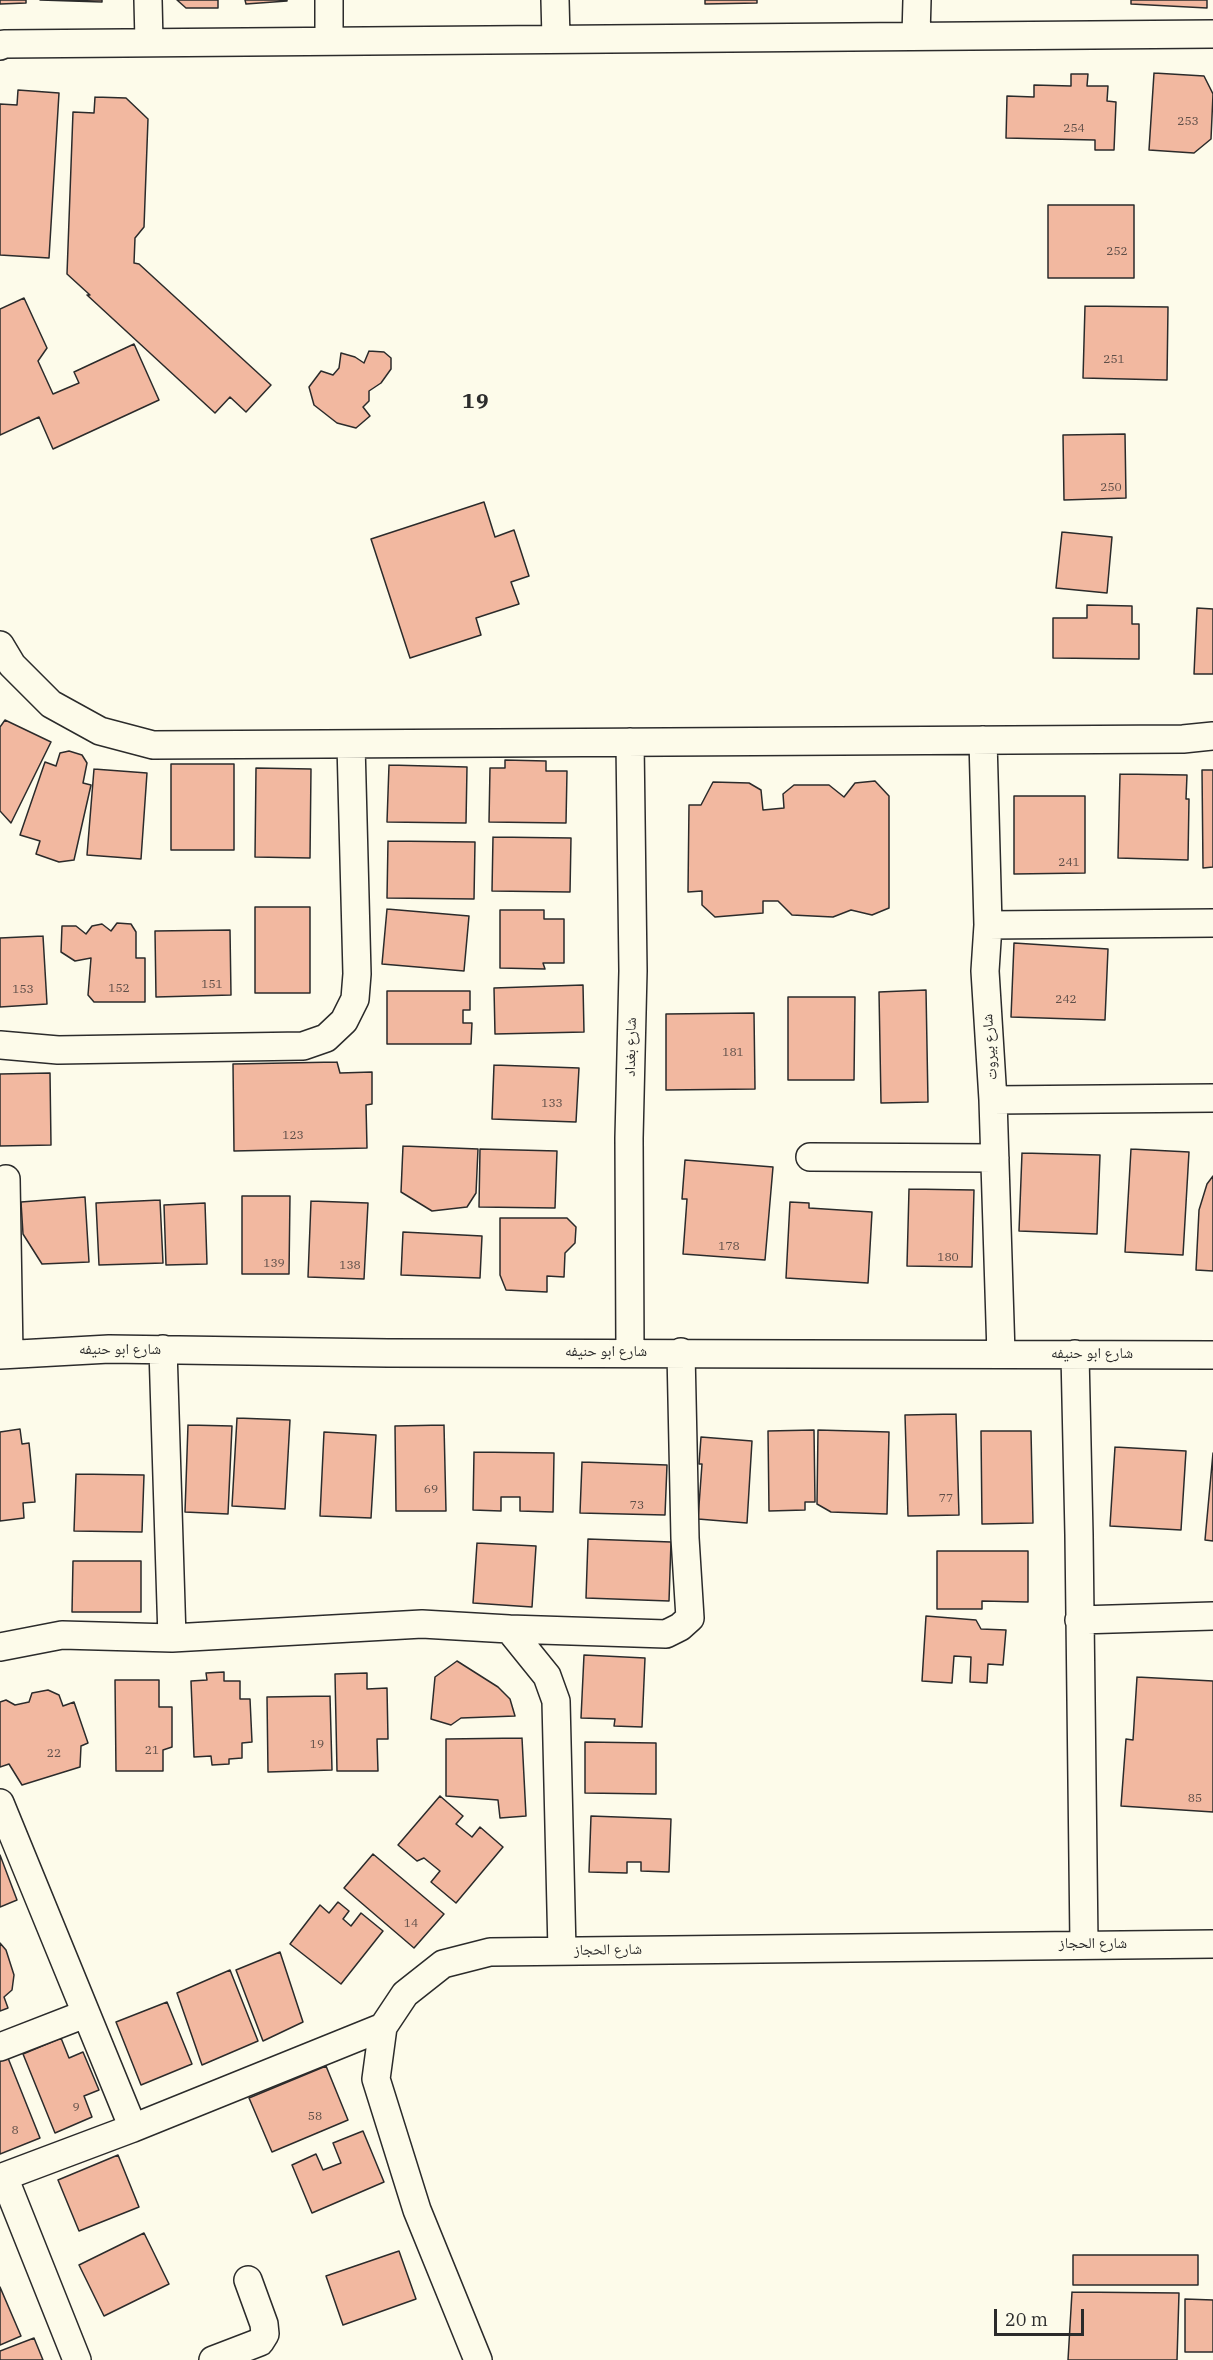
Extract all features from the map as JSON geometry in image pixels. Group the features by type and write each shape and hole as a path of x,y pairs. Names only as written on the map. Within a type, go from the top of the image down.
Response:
{"street":[{"path":"148,0 149,42"},
{"path":"329,0 329,41"},
{"path":"555,0 556,39"},
{"path":"916,36 917,0"},
{"path":"0,46 4,44 149,42 1213,34"},
{"path":"0,645 12,665 51,704 99,731 153,745 1183,739 1213,736"},
{"name":"شارع بيروت","path":"983,740 988,925 985,971 993,1100 1001,1354"},
{"name":"شارع بغداد","path":"630,742 633,971 629,1138 630,1352"},
{"path":"0,1046 58,1050 303,1046 326,1038 344,1021 355,999 357,974 351,744"},
{"path":"988,925 1213,922"},
{"path":"993,1100 1213,1098"},
{"path":"810,1157 995,1158"},
{"path":"4,1355 6,1179"},
{"path":"163,1349 172,1638"},
{"name":"شارع ابو حنيفه","path":"4,1355 77,1350 163,1349 388,1353 1213,1355"},
{"path":"0,1647 62,1635 172,1638 422,1624 666,1634 680,1627 690,1618 685,1538 681,1352"},
{"path":"1075,1354 1084,1944"},
{"path":"1079,1620 1213,1617"},
{"path":"509,1629 547,1676 556,1701 562,1951"},
{"path":"0,1803 133,2128"},
{"name":"شارع الحجاز","path":"478,2360 417,2210 376,2079 383,2027 405,1994 443,1964 490,1952 1213,1944"},
{"path":"0,2047 86,2014"},
{"path":"77,2360 2,2177 133,2128 383,2027"},
{"path":"213,2360 260,2342 265,2334 264,2324 248,2280"}],"building":[{"path":"0,0 26,0 26,3 0,4"},
{"path":"40,0 102,0 102,2"},
{"path":"177,0 218,0 218,8 186,8"},
{"path":"245,0 287,0 287,1 246,4"},
{"path":"705,0 757,0 757,3 705,4"},
{"path":"1131,0 1207,0 1207,8 1131,4"},
{"path":"1154,73 1204,76 1213,94 1211,139 1194,153 1149,150"},
{"path":"1071,74 1088,74 1087,86 1108,86 1107,101 1116,102 1114,150 1095,150 1095,140 1006,138 1007,96 1034,97 1034,85 1071,86"},
{"path":"18,90 59,93 49,258 0,255 0,104 17,105"},
{"path":"95,97 126,98 148,119 144,227 135,238 134,263 139,264 271,385 246,412 230,397 215,413 67,274 73,112 94,113"},
{"path":"1048,205 1134,205 1134,278 1048,278"},
{"path":"24,298 47,348 38,361 53,394 79,383 74,372 134,344 159,400 53,449 39,417 0,435 0,309"},
{"path":"1085,306 1168,307 1167,380 1083,378"},
{"path":"369,351 384,352 391,358 391,369 381,383 369,391 369,401 363,407 370,416 356,428 337,423 314,405 309,387 321,371 333,375 339,368 341,353 355,357 364,363"},
{"path":"1125,434 1126,498 1064,500 1063,435"},
{"path":"484,502 495,537 514,530 529,576 511,582 519,604 476,618 481,635 410,658 371,539"},
{"path":"1062,532 1112,537 1107,593 1056,588"},
{"path":"1087,605 1132,606 1132,624 1139,624 1139,659 1053,658 1053,618 1087,618"},
{"path":"1197,608 1213,609 1213,674 1194,674"},
{"path":"5,720 51,742 11,823 0,811 0,727"},
{"path":"69,751 82,755 87,763 83,783 91,785 74,860 59,862 36,854 40,841 20,835 45,762 56,766 60,753"},
{"path":"505,760 546,761 546,771 567,771 566,823 489,822 490,768 505,768"},
{"path":"171,764 234,764 234,850 171,850"},
{"path":"389,765 467,767 466,823 387,822"},
{"path":"256,768 311,769 310,858 255,857"},
{"path":"94,769 147,773 141,859 87,855"},
{"path":"1202,770 1213,770 1213,867 1203,868"},
{"path":"1120,774 1187,775 1188,860 1118,858"},
{"path":"875,781 889,796 889,908 872,915 851,910 833,917 792,915 778,901 763,901 763,913 715,917 702,905 702,891 688,892 689,805 701,805 713,782 749,783 761,790 763,810 784,808 783,794 794,785 829,785 844,797 855,783"},
{"path":"1014,796 1085,796 1085,873 1014,874"},
{"path":"493,837 571,838 570,892 492,891"},
{"path":"388,841 475,842 474,899 387,898"},
{"path":"255,907 310,907 310,993 255,993"},
{"path":"387,909 469,916 464,971 382,964"},
{"path":"500,910 544,910 544,919 564,919 564,963 543,963 545,969 500,968"},
{"path":"117,923 131,924 136,932 136,958 145,958 145,1002 94,1002 88,995 91,958 75,961 61,952 62,926 76,926 86,934 92,926 102,924 111,931"},
{"path":"230,930 231,995 156,997 155,931"},
{"path":"43,936 47,1004 0,1007 0,938"},
{"path":"1014,943 1108,949 1105,1020 1011,1017"},
{"path":"583,985 584,1032 495,1034 494,988"},
{"path":"926,990 928,1102 881,1103 879,992"},
{"path":"387,991 470,991 470,1010 463,1010 463,1023 472,1023 471,1044 387,1044"},
{"path":"788,997 855,997 854,1080 788,1080"},
{"path":"754,1013 755,1089 666,1090 666,1014"},
{"path":"337,1062 340,1073 372,1072 372,1104 366,1105 367,1148 234,1151 233,1064"},
{"path":"494,1065 579,1068 576,1122 492,1119"},
{"path":"50,1073 51,1145 0,1146 0,1074"},
{"path":"403,1146 478,1149 476,1193 467,1207 432,1211 401,1192"},
{"path":"480,1149 557,1151 555,1208 479,1207"},
{"path":"1131,1149 1189,1152 1183,1255 1125,1252"},
{"path":"1022,1153 1100,1155 1097,1234 1019,1231"},
{"path":"685,1160 773,1167 765,1260 683,1254 687,1199 682,1199"},
{"path":"1213,1176 1213,1271 1196,1270 1199,1210 1207,1184"},
{"path":"909,1189 974,1190 972,1267 907,1266"},
{"path":"242,1196 290,1196 289,1274 242,1274"},
{"path":"85,1197 89,1262 42,1264 23,1234 21,1202"},
{"path":"160,1200 163,1263 99,1265 96,1203"},
{"path":"311,1201 368,1203 364,1279 308,1277"},
{"path":"790,1202 809,1203 809,1208 872,1212 868,1283 786,1278"},
{"path":"205,1203 207,1264 166,1265 164,1205"},
{"path":"500,1218 567,1218 576,1227 575,1243 565,1253 564,1277 547,1276 547,1292 506,1290 500,1275"},
{"path":"403,1232 482,1236 480,1278 401,1275"},
{"path":"956,1414 959,1515 908,1516 905,1415"},
{"path":"237,1418 290,1420 285,1509 232,1506"},
{"path":"188,1425 232,1426 228,1514 185,1512"},
{"path":"444,1425 446,1511 396,1511 395,1426"},
{"path":"20,1429 22,1444 29,1443 35,1502 23,1503 24,1518 0,1521 0,1432"},
{"path":"814,1430 815,1502 805,1502 805,1510 769,1511 768,1431"},
{"path":"818,1430 889,1432 887,1514 831,1512 817,1504"},
{"path":"981,1431 1031,1431 1033,1523 982,1524"},
{"path":"324,1432 376,1435 371,1518 320,1516"},
{"path":"701,1437 752,1441 747,1523 698,1519 702,1464 699,1464"},
{"path":"1115,1447 1186,1451 1181,1530 1110,1526"},
{"path":"474,1452 554,1453 553,1512 520,1511 520,1497 501,1497 501,1511 473,1510"},
{"path":"1213,1453 1213,1541 1205,1540"},
{"path":"582,1462 667,1465 665,1515 580,1513"},
{"path":"76,1474 144,1475 142,1532 74,1531"},
{"path":"588,1539 671,1542 669,1601 586,1598"},
{"path":"477,1543 536,1546 532,1607 473,1603"},
{"path":"937,1551 1028,1551 1028,1602 982,1601 982,1609 937,1609"},
{"path":"73,1561 141,1561 141,1612 72,1612"},
{"path":"926,1616 976,1620 981,1629 1006,1630 1003,1665 988,1664 987,1683 970,1682 971,1657 954,1656 952,1683 922,1681"},
{"path":"584,1655 645,1658 642,1727 614,1726 615,1719 581,1718"},
{"path":"457,1661 498,1687 510,1699 515,1716 461,1718 451,1725 431,1719 435,1677"},
{"path":"224,1672 224,1681 240,1681 240,1699 250,1699 252,1742 242,1743 242,1758 229,1759 229,1764 212,1765 211,1756 194,1757 191,1681 207,1680 206,1673"},
{"path":"367,1673 367,1689 387,1688 388,1739 377,1739 378,1771 337,1771 335,1674"},
{"path":"1137,1677 1213,1681 1213,1812 1121,1806 1126,1739 1133,1740"},
{"path":"115,1680 159,1680 159,1707 172,1707 172,1747 163,1750 163,1771 116,1771"},
{"path":"48,1690 59,1695 63,1706 74,1702 88,1743 81,1746 80,1767 22,1785 9,1764 0,1767 0,1702 6,1700 15,1705 29,1702 32,1693"},
{"path":"330,1696 332,1770 268,1772 267,1697"},
{"path":"522,1738 526,1816 500,1818 498,1800 446,1796 446,1739"},
{"path":"585,1742 656,1743 656,1794 585,1793"},
{"path":"440,1796 463,1816 456,1824 472,1837 480,1827 503,1847 456,1903 431,1882 440,1871 424,1858 417,1861 398,1845"},
{"path":"591,1816 671,1819 669,1872 641,1871 641,1862 627,1862 627,1873 589,1872"},
{"path":"373,1854 444,1914 414,1948 344,1888"},
{"path":"0,1855 17,1900 0,1907"},
{"path":"338,1902 349,1911 343,1919 351,1926 361,1913 383,1931 341,1984 290,1944 320,1905 329,1913"},
{"path":"0,1943 6,1950 14,1975 12,1990 4,1997 8,2008 0,2011"},
{"path":"280,1952 303,2022 263,2041 236,1970"},
{"path":"230,1970 258,2041 202,2065 177,1993"},
{"path":"167,2002 192,2064 141,2085 116,2022"},
{"path":"61,2038 69,2058 83,2052 99,2090 84,2096 92,2117 55,2133 23,2054"},
{"path":"8,2058 40,2138 0,2154 0,2061"},
{"path":"326,2066 348,2120 272,2152 249,2098"},
{"path":"363,2131 384,2182 312,2213 292,2165 316,2154 323,2170 341,2163 333,2143"},
{"path":"118,2155 139,2207 79,2231 58,2180"},
{"path":"144,2233 169,2284 104,2316 79,2265"},
{"path":"399,2251 416,2299 343,2325 326,2276"},
{"path":"1073,2255 1198,2255 1198,2285 1073,2285"},
{"path":"0,2287 21,2336 0,2345"},
{"path":"1072,2292 1179,2293 1177,2360 1068,2360"},
{"path":"1185,2299 1213,2300 1213,2352 1185,2352"},
{"path":"34,2338 43,2360 0,2360 0,2351"}],"district":[{"name":"19","path":"476,402"}]}
